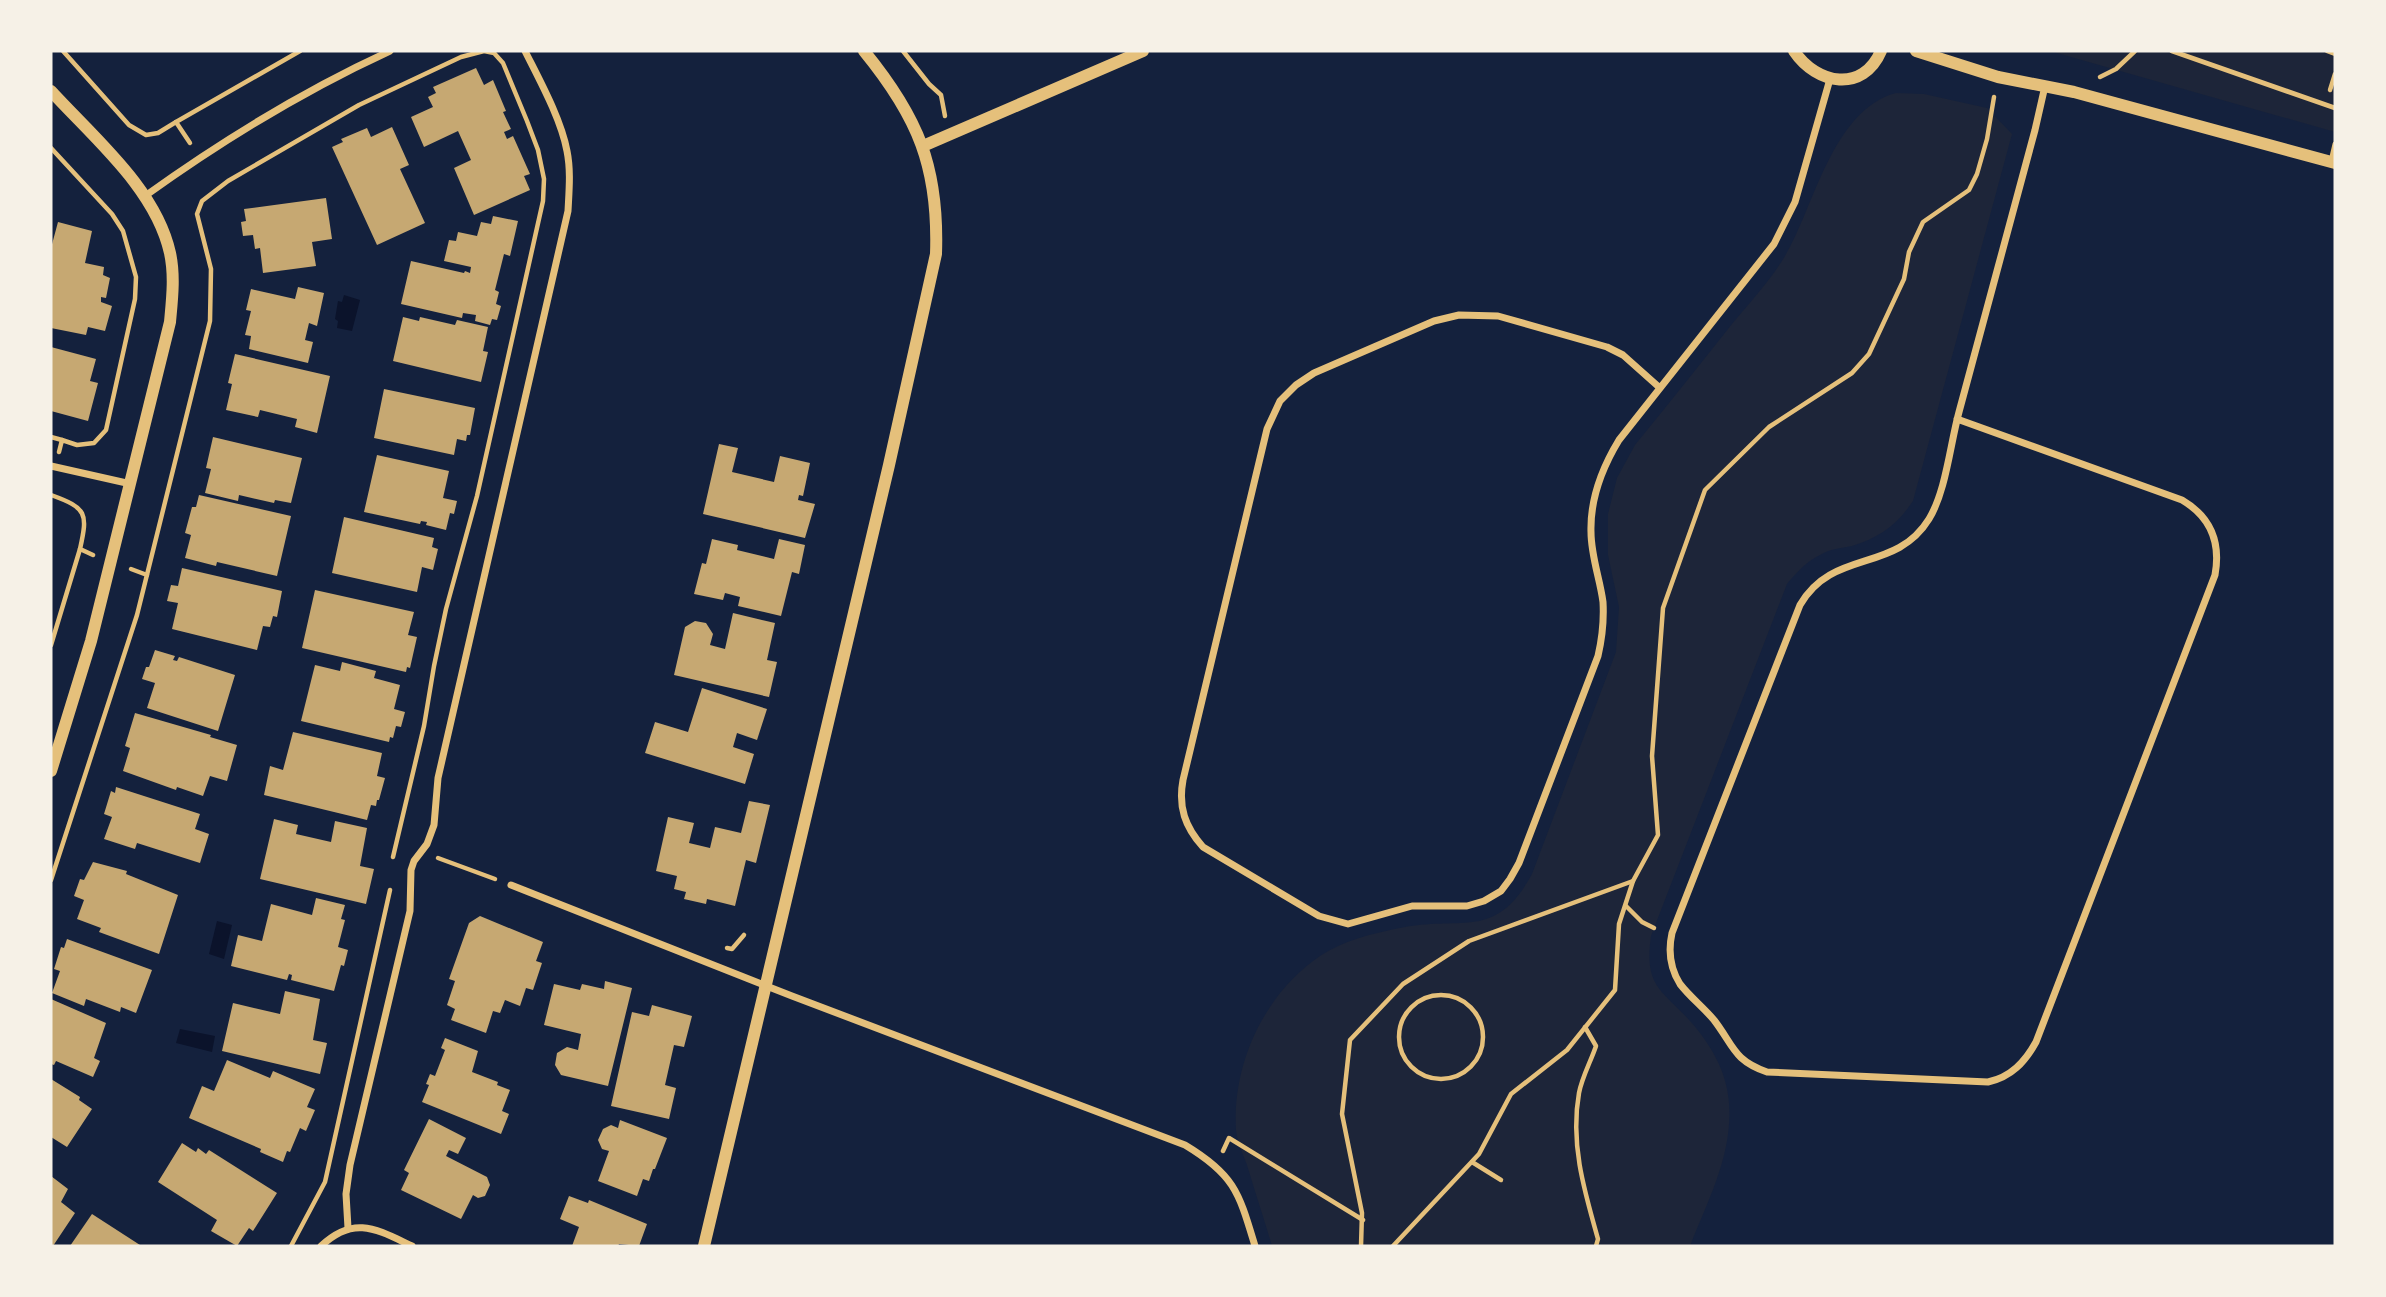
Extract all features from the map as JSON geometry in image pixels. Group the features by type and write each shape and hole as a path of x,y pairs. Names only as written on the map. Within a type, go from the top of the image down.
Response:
{"street":[{"path":"145,196 200,157 309,90 390,51"},
{"path":"348,1228 346,1194 350,1165 410,911 411,870 434,825 438,778 568,211 567,151 557,120 526,51"},
{"path":"704,1246 886,479 936,254 937,221 933,183 923,146 886,77 864,51"},
{"path":"923,146 1143,51"},
{"path":"1794,51 1803,64 1815,74 1830,79 1859,75 1871,66 1881,51"},
{"path":"1916,51 1998,77 2045,86 2333,162"},
{"path":"1660,388 1615,350 1510,319 1472,314 1434,321 1314,373 1287,393 1275,410 1267,429 1182,788 1183,816 1190,831 1203,847 1320,916 1348,924 1412,906 1475,905 1501,891 1519,863 1598,656 1603,629 1603,603 1591,531 1596,489 1605,463 1619,440 1768,254 1787,222 1815,137 1830,79"},
{"path":"1957,419 2182,500 2201,513 2214,533 2217,545 2215,575 2033,1048 2018,1068 1988,1082 1767,1072 1753,1068 1741,1059 1716,1022 1675,976 1670,957 1672,933 1800,605 1808,593 1828,575 1840,568 1888,554 1905,544 1929,519 1937,500 1957,419 2045,86"},
{"path":"51,92 145,196 161,224 170,255 173,290 170,323 131,485 91,641 51,771"},
{"path":"53,466 131,485"},
{"path":"511,885 1185,1145 1216,1164 1233,1185 1255,1246"},
{"path":"321,1246 348,1228 372,1228 412,1246"}],"lane":[{"path":"2172,51 2335,108"},
{"path":"2333,162 2335,144"}],"path":[{"path":"63,51 129,125 146,135 158,133 300,51"},
{"path":"51,880 137,615 210,321 211,268 197,214 202,201 284,146 359,105 461,57 484,51 494,53 503,64 538,150 544,179 543,201 477,496 446,609 424,726 392,864"},
{"path":"903,51 941,95"},
{"path":"2327,51 2335,54"},
{"path":"1402,1246 1395,1244 1479,1154 1511,1094 1567,1050 1615,990 1619,923 1633,880 1658,835 1652,756 1663,608 1705,490 1769,427 1852,373 1870,354 1904,279 1909,252 1923,222 1969,190 1977,174 1987,139 1998,77"},
{"path":"176,122 221,186"},
{"path":"51,148 112,214 122,231 136,277 135,299 106,430 94,443 77,445 51,437"},
{"path":"53,466 62,440"},
{"path":"51,645 80,550"},
{"path":"421,852 511,885"},
{"path":"1361,1246 1363,1220 1342,1114 1350,1040 1403,984 1469,941 1633,880"},
{"path":"291,1246 325,1182 390,888"},
{"path":"1625,905 1642,922 1672,933"},
{"path":"1444,995 1457,998 1477,1015 1483,1028 1484,1043 1471,1069 1458,1077 1444,1080 1429,1078 1416,1071 1406,1061 1399,1035 1402,1022 1418,1002 1431,996 1444,995"},
{"path":"1585,1027 1597,1046 1579,1090 1575,1138 1584,1189 1598,1239 1596,1246"},
{"path":"1216,1164 1229,1138 1363,1220"},
{"path":"1472,1162 1501,1180"}],"shaded area":[{"path":"2052,51 2335,51 2335,132 2057,53"},
{"path":"1896,93 1924,94 1987,108 2012,134 1913,501 1901,517 1879,534 1862,543 1820,555 1802,568 1787,584 1651,936 1650,966 1657,986 1705,1040 1717,1060 1728,1092 1729,1122 1723,1159 1690,1246 1272,1246 1236,1130 1240,1080 1246,1055 1256,1032 1283,989 1300,971 1338,946 1390,930 1475,922 1490,918 1518,895 1532,874 1616,652 1619,607 1608,555 1608,514 1617,478 1635,445 1785,256 1840,139 1856,119 1874,103"},
{"path":"344,295 360,300 352,331 337,328 338,321 335,319 338,301 342,302"},
{"path":"217,921 232,925 224,959 209,954"},
{"path":"180,1029 215,1036 212,1052 176,1043"}],"building":[{"path":"476,68 484,85 493,80 511,129 504,132 507,139 513,136 530,174 524,176 530,190 474,215 454,168 471,160 458,131 424,147 411,117 433,107 428,97 436,93 433,87"},
{"path":"392,127 409,165 400,169 425,223 377,245 332,147 343,142 341,139 367,128 371,137"},
{"path":"326,198 332,239 312,242 316,266 263,273 260,248 255,249 253,235 243,236 241,222 246,221 244,209"},
{"path":"493,216 518,221 510,256 504,254 495,290 499,292 496,304 501,306 497,320 492,319 490,325 475,321 476,315 463,313 462,318 401,304 411,261 470,273 471,267 444,261 449,240 456,241 458,232 477,236 481,222 491,224"},
{"path":"58,222 92,231 85,263 104,267 103,275 110,278 106,298 101,297 101,302 112,306 105,331 88,327 86,335 51,328 51,248"},
{"path":"298,287 324,293 317,326 309,323 305,340 313,342 308,363 249,349 251,336 245,335 251,311 246,310 251,289 295,299"},
{"path":"403,317 419,321 420,317 455,325 457,320 488,327 483,351 488,352 481,382 393,361"},
{"path":"51,347 96,359 90,381 98,383 88,421 51,411"},
{"path":"235,354 330,376 317,433 295,427 297,419 260,410 258,417 226,410 232,384 228,383"},
{"path":"384,389 475,408 470,435 467,435 466,441 457,439 454,455 374,438"},
{"path":"213,437 302,458 291,503 275,500 274,503 239,495 238,501 205,493 211,469 206,468"},
{"path":"719,444 738,448 732,472 774,482 780,456 810,463 803,496 799,495 798,500 815,504 805,538 703,514"},
{"path":"377,455 449,471 443,498 457,501 454,514 450,513 446,530 426,525 427,522 421,521 420,524 364,512"},
{"path":"199,495 291,516 277,576 217,562 216,566 185,558 191,535 185,533 192,507 196,507"},
{"path":"344,517 434,538 432,547 438,549 433,570 422,567 417,592 332,573"},
{"path":"712,539 738,545 737,550 774,559 779,539 805,545 799,574 792,572 781,616 738,606 740,597 725,593 723,600 694,594"},
{"path":"182,568 282,591 277,617 273,616 270,627 263,626 257,650 172,629 178,603 167,601 171,585 178,586"},
{"path":"315,590 414,612 408,635 417,637 410,668 407,667 406,672 302,648"},
{"path":"733,613 775,623 767,660 777,662 769,697 674,675 685,627 695,621 706,623 713,634 710,645 725,649"},
{"path":"155,650 175,656 173,660 177,661 179,657 235,675 218,731 147,708 155,683 142,679"},
{"path":"342,662 376,671 374,678 400,685 394,709 405,712 401,727 396,726 389,742 301,721 315,665 340,671"},
{"path":"702,688 767,709 757,740 737,733 733,747 754,754 745,784 645,753 655,722 688,732"},
{"path":"135,713 237,745 227,781 210,776 203,796 177,787 176,790 123,771 130,748 125,746"},
{"path":"293,732 382,753 377,776 385,778 379,800 376,806 371,805 367,820 264,795 270,766 283,770"},
{"path":"116,787 200,814 195,829 209,834 200,863 137,843 135,849 104,839 112,817 104,814 111,791 115,793"},
{"path":"749,801 770,805 756,863 746,860 735,906 707,899 706,904 684,899 686,892 674,889 677,876 656,871 668,817 694,823 689,843 710,848 715,827 741,833"},
{"path":"274,819 298,825 296,834 331,842 335,821 367,828 360,866 374,869 366,904 260,879"},
{"path":"93,862 127,871 126,874 178,895 159,954 99,932 101,928 77,919 84,900 74,896 80,879 84,880"},
{"path":"316,898 345,905 341,919 345,920 338,947 348,950 334,991 291,980 292,975 289,974 287,980 231,966 238,935 262,941 271,904 312,915"},
{"path":"480,916 543,942 536,961 542,963 533,990 526,988 520,1006 505,1000 500,1013 493,1011 486,1033 451,1020 455,1009 447,1005 455,981 449,979 469,923"},
{"path":"67,939 152,970 136,1013 121,1007 120,1012 86,999 84,1006 52,993 60,971 54,969 61,947 64,948"},
{"path":"605,981 632,988 608,1086 561,1075 555,1065 557,1053 567,1047 578,1050 581,1034 544,1025 554,984 580,990 582,984 604,989"},
{"path":"285,991 320,999 313,1040 327,1043 320,1074 222,1051 233,1003 280,1014"},
{"path":"51,999 106,1023 94,1058 100,1061 93,1077 56,1061 54,1065 51,1064"},
{"path":"652,1005 692,1016 684,1047 674,1045 665,1085 676,1088 669,1119 611,1106 632,1012 649,1016"},
{"path":"445,1038 478,1051 472,1072 510,1090 502,1111 509,1114 501,1134 422,1102 430,1074 435,1076 445,1050 441,1048"},
{"path":"227,1060 270,1078 273,1071 315,1089 307,1107 315,1110 306,1131 300,1128 283,1162 260,1152 261,1149 189,1118 202,1086 214,1091"},
{"path":"51,1079 80,1097 79,1100 92,1109 67,1147 51,1137"},
{"path":"429,1119 466,1138 458,1154 449,1150 446,1156 487,1177 490,1185 485,1196 478,1198 473,1195 461,1219 401,1190 409,1173 404,1170"},
{"path":"620,1120 667,1138 649,1181 643,1179 637,1196 598,1181 609,1151 602,1149 598,1140 603,1129 611,1125 618,1128"},
{"path":"182,1143 196,1152 198,1148 206,1154 209,1150 277,1193 253,1231 249,1228 237,1246 211,1231 217,1220 158,1182"},
{"path":"51,1176 68,1189 61,1202 75,1213 53,1246 51,1246"},
{"path":"569,1196 588,1203 589,1200 647,1224 639,1246 572,1246 579,1227 560,1219"},
{"path":"92,1214 140,1245 70,1246"}]}
